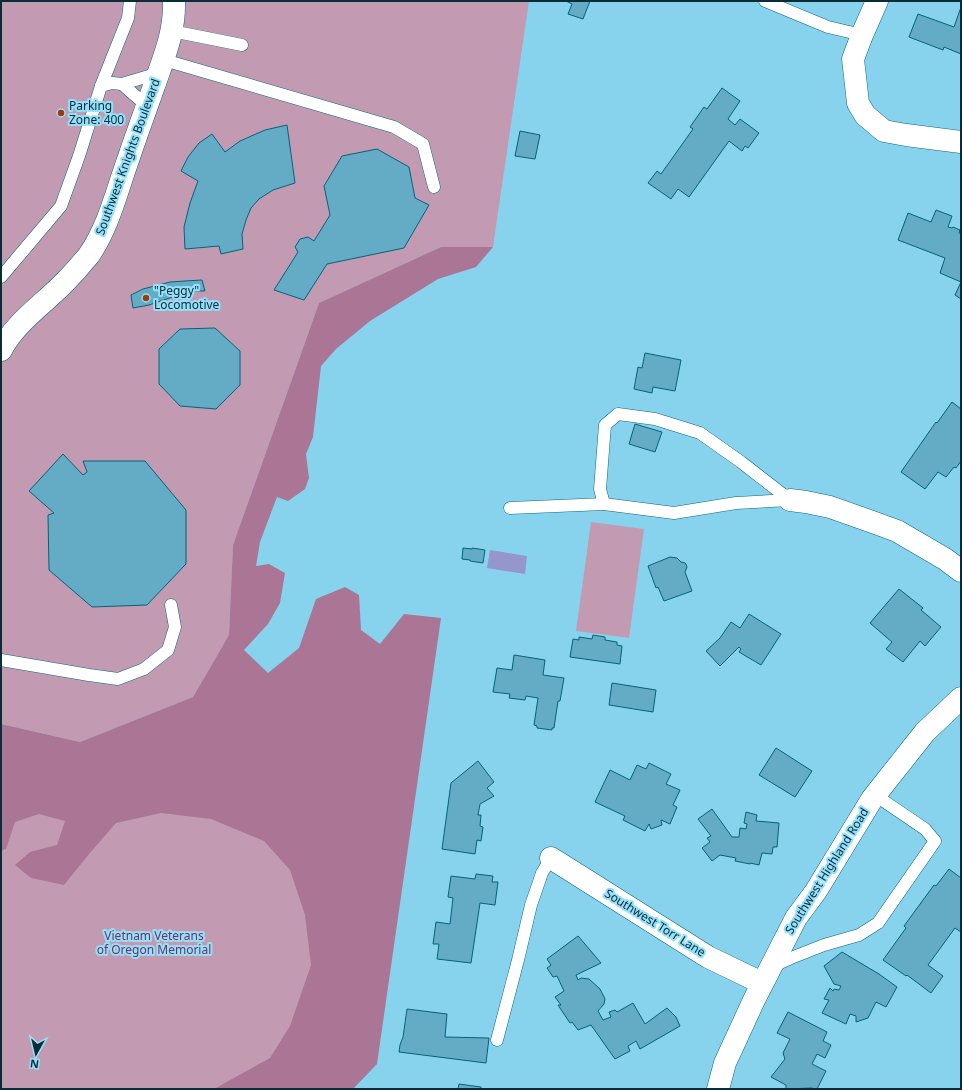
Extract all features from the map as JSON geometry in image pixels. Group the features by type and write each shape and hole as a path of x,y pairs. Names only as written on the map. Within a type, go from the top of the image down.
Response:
{"street":[{"name":"Southwest Knights Boulevard","path":"1,350 6,340 22,321 63,285 77,270 90,253 107,222 172,32 174,1"},
{"path":"877,1 853,59 858,103 865,115 884,131 961,142"},
{"path":"790,500 830,507 878,524 897,532 945,559 961,571"},
{"name":"Southwest Highland Road","path":"718,1089 725,1063 766,975 796,918 816,891 875,795 925,732 961,698"},
{"name":"Southwest Torr Lane","path":"550,858 708,957 766,975"}],"lane":[{"path":"1,277 61,206 79,156 101,86 128,18 130,1"},
{"path":"765,1 828,27 862,35"},
{"path":"172,32 242,45"},
{"path":"101,86 112,83 122,84 161,66 394,128 423,144 434,187"},
{"path":"122,84 147,106"},
{"path":"604,504 600,489 605,425 618,414 655,419 700,433 741,462 790,500"},
{"path":"510,508 604,504 674,513 736,503 790,500"},
{"path":"1,660 118,679 144,669 168,650 175,627 171,605"},
{"path":"766,975 791,958 859,935 878,923 935,841 925,829 875,795"},
{"path":"497,1040 531,905 542,872 550,858"}],"green space":[{"path":"1,1 529,1 493,247 441,247 319,303 233,545 229,635 193,697 80,742 1,724"},
{"path":"591,522 644,529 629,638 576,631"},
{"name":"Vietnam Veterans of Oregon Memorial","path":"1,774 271,810 332,922 291,1057 236,1089 1,1089"}],"shaded area":[{"path":"441,247 493,247 476,267 438,279 370,321 336,349 321,366 313,437 306,454 309,478 305,489 288,501 277,497 260,542 256,566 269,564 285,573 280,603 268,624 244,650 268,673 299,648 316,599 345,587 359,595 361,630 380,644 404,614 441,618 377,1064 353,1089 214,1089 270,1058 290,1026 311,965 305,915 290,870 264,841 211,819 161,813 116,823 64,885 31,878 15,865 30,852 57,845 65,821 39,814 15,822 6,849 1,851 1,724 80,742 193,697 229,635 233,545 319,303"}],"water":[{"path":"490,550 527,556 525,574 487,568"}],"building":[{"path":"566,1 590,1 583,19 568,14 572,4"},
{"path":"961,7 961,54 944,47 943,50 909,37 918,14 954,27"},
{"path":"722,88 740,101 728,119 735,125 740,119 759,133 748,148 745,146 742,151 729,141 689,197 678,189 671,199 648,183 657,171 661,174 693,129 690,127 704,107 707,109"},
{"path":"287,125 295,183 273,190 259,199 251,208 242,234 243,249 221,254 219,246 185,249 184,227 190,203 198,181 181,171 188,157 199,143 212,134 225,152 240,141 265,130"},
{"path":"520,131 540,135 535,159 515,156"},
{"path":"377,149 409,167 415,198 429,205 404,248 327,264 304,300 274,290 298,252 295,247 300,239 308,237 314,241 330,215 324,186 342,156"},
{"path":"936,210 952,216 948,227 953,227 960,230 961,282 940,273 945,258 898,240 908,213 931,222"},
{"path":"202,280 205,291 195,291 178,295 149,305 133,308 131,295 143,289 170,282"},
{"path":"961,282 961,299 955,295"},
{"path":"215,328 240,351 240,385 216,409 180,406 159,384 159,349 180,329"},
{"path":"645,353 681,360 675,391 653,387 652,393 634,389 638,367 642,368"},
{"path":"952,402 961,409 961,461 946,477 938,472 925,489 901,472"},
{"path":"635,424 662,432 655,452 629,444"},
{"path":"63,454 83,475 87,472 83,461 145,461 186,510 186,564 147,605 92,607 49,570 48,515 54,513 29,491"},
{"path":"463,548 485,550 483,563 462,559"},
{"path":"670,557 677,558 686,564 687,567 685,572 692,591 664,601 658,587 656,588 648,566"},
{"path":"899,589 923,608 921,610 941,627 925,646 920,641 903,662 886,649 892,642 870,623"},
{"path":"749,614 781,634 761,665 739,652 741,649 739,647 720,666 706,651 720,638 731,622 740,628"},
{"path":"593,635 605,637 605,640 617,642 617,645 622,646 620,664 570,657 573,639 579,640 579,637 592,639"},
{"path":"514,655 545,660 543,675 564,678 560,701 558,701 554,728 552,728 552,730 537,728 537,726 534,725 538,698 526,696 525,700 509,698 510,694 493,692 497,668 512,670"},
{"path":"612,683 656,690 653,712 609,705"},
{"path":"776,748 812,771 795,797 759,775"},
{"path":"478,761 494,782 487,788 494,796 480,804 478,815 481,815 480,826 483,827 481,841 477,840 475,854 442,849 451,783"},
{"path":"649,763 671,774 666,784 680,790 673,805 677,807 670,824 661,820 662,825 651,829 649,824 645,831 623,820 625,816 595,802 610,770 630,780 637,765 646,769"},
{"path":"712,809 732,837 739,837 740,828 746,829 747,824 744,823 746,812 757,815 756,821 779,823 777,847 773,847 772,854 762,853 759,865 735,861 736,858 720,855 712,861 702,848 710,842 707,838 711,836 698,819"},
{"path":"949,869 961,878 961,932 955,928 928,965 943,976 931,993 907,975 906,976 883,960 906,928 904,926 934,885 936,886"},
{"path":"476,874 493,876 492,882 498,882 495,905 480,903 471,963 437,959 439,944 433,944 436,922 450,924 453,898 448,897 451,876 475,879"},
{"path":"578,936 601,963 576,975 578,980 581,978 589,979 600,989 605,999 604,1004 598,1011 603,1020 611,1017 609,1012 615,1010 617,1012 633,1003 645,1024 667,1008 676,1017 680,1026 640,1049 636,1041 628,1046 630,1051 615,1059 591,1025 578,1030 572,1022 570,1023 558,1005 561,1005 555,997 564,991 557,976 553,977 547,968 551,965 547,959"},
{"path":"842,952 879,974 897,987 886,1007 876,1002 868,1018 856,1022 856,1016 850,1014 846,1024 822,1013 829,1000 824,999 830,988 833,991 834,989 839,990 841,986 834,984 824,966"},
{"path":"407,1009 447,1014 445,1037 489,1038 486,1063 399,1052"},
{"path":"788,1012 827,1032 823,1041 831,1045 825,1058 817,1054 812,1064 826,1071 817,1089 786,1089 786,1085 771,1077 785,1059 783,1053 790,1039 777,1033"},
{"path":"459,1084 481,1087 481,1089 458,1089"}],"place":[{"name":"Parking Zone: 400","path":"61,113"},
{"name":"\"Peggy\" Locomotive","path":"146,298"}]}
